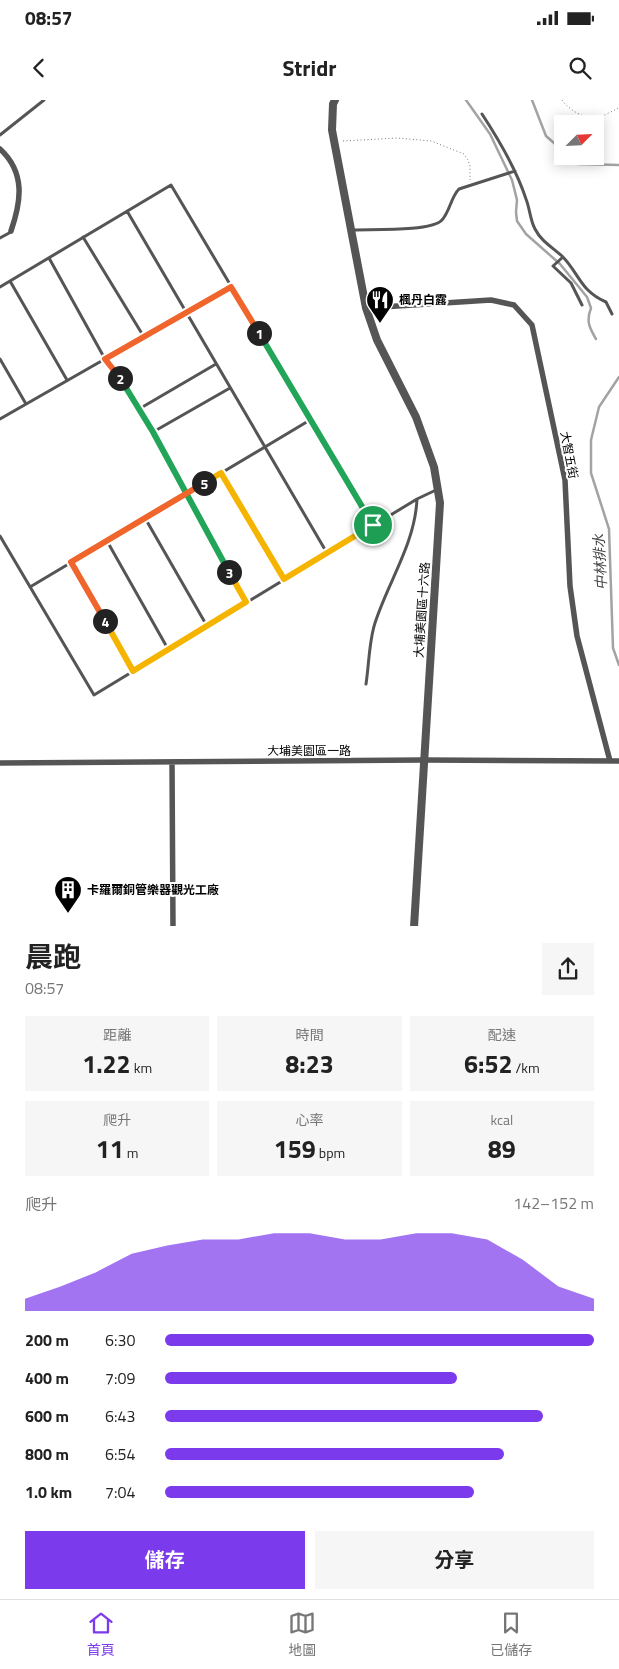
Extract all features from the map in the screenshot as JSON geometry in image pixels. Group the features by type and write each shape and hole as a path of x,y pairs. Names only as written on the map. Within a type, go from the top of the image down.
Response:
{"street":[{"name":"大埔美園區十六路","path":"335,100 332,130 366,308 377,340 416,417 434,466 439,488 440,503 414,926"},
{"path":"0,149 5,153 19,180 20,196 11,232"},
{"name":"大智五街","path":"366,308 491,300 514,305 532,324 565,480 570,586 577,636 610,762"},
{"name":"大埔美園區一路","path":"0,763 423,760 619,761"},
{"path":"172,762 173,926"}],"lane":[{"path":"0,135 44,100"},
{"path":"482,114 500,142 515,171 527,200 534,228 544,241 563,257 586,289 594,297 606,302 612,314"},
{"path":"352,230 426,227 440,222 459,189 515,171"},
{"path":"0,287 171,185 373,525"},
{"path":"127,211 327,553"},
{"path":"0,238 11,232"},
{"path":"84,237 144,337"},
{"path":"563,257 553,266 571,283 582,305"},
{"path":"49,258 105,359 121,380 153,432 246,602"},
{"path":"10,281 67,380"},
{"path":"0,419 231,287"},
{"path":"0,359 26,404"},
{"path":"139,409 216,364"},
{"path":"153,432 230,388"},
{"path":"30,587 310,420"},
{"path":"221,473 284,579"},
{"path":"0,536 94,695 373,525 439,488"},
{"path":"366,684 374,624 409,541 417,499"},
{"path":"145,518 207,626"},
{"path":"107,541 168,650"},
{"path":"71,562 133,671"}],"path":[{"path":"562,100 580,115 595,118 619,108"},
{"path":"335,141 397,138 432,141 464,154 470,166 469,176 471,185"}],"waterway":[{"path":"466,100 490,134 512,180 517,200 517,221 526,234 560,264 587,297 591,308 589,324 596,339"},
{"name":"中林排水","path":"532,100 546,136 554,143"},
{"name":"中林排水","path":"604,165 619,165"},
{"name":"中林排水","path":"619,377 599,407 591,440 591,473 609,529 613,648 619,665"}],"place":[{"name":"楓丹白露","path":"380,324"},
{"name":"卡羅爾銅管樂器觀光工廠","path":"68,914"}],"route":[{"path":"373,525 231,287 105,359 121,380 153,432 176,477 186,494 246,602 133,671 71,562 186,494 221,473 284,579 373,525"}]}
